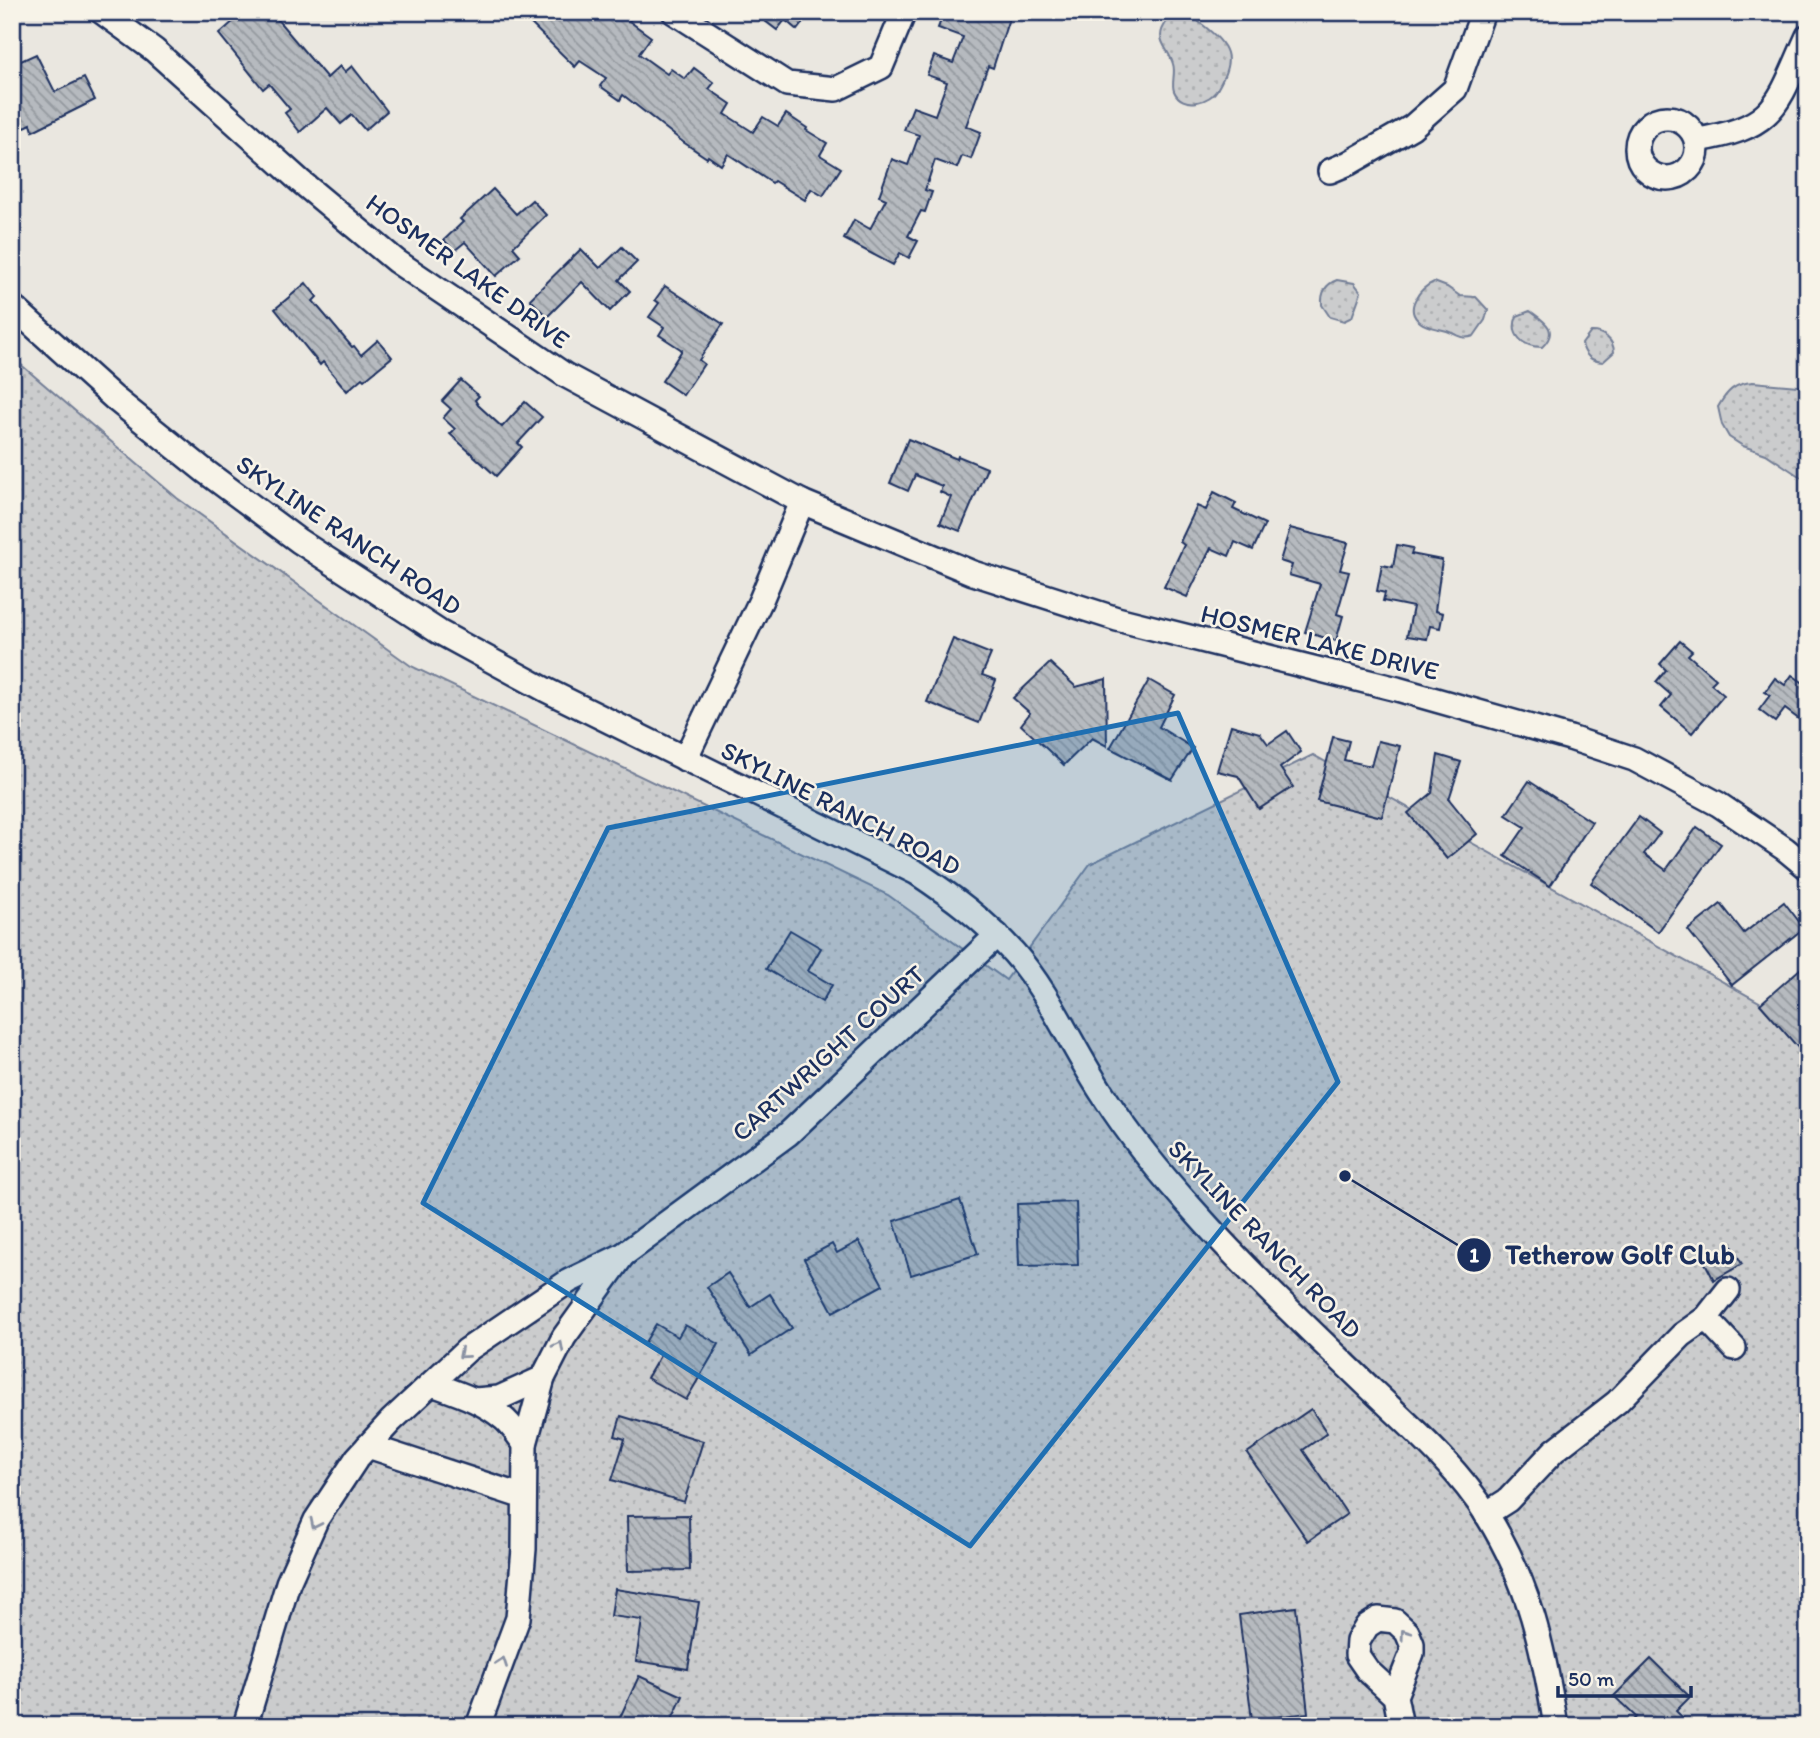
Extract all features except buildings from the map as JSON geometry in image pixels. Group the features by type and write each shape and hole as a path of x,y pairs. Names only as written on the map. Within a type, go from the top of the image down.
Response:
{"street":[{"name":"HOSMER LAKE DRIVE","path":"102,12 154,50 300,181 396,261 565,375 802,502 972,573 1104,615 1397,689 1544,730 1634,759 1718,804 1785,849 1808,868"},
{"path":"674,12 787,84 836,89 881,67 904,12"},
{"path":"1330,171 1412,127 1455,89 1483,12"},
{"path":"1697,140 1727,135 1751,127 1770,113 1808,36"},
{"name":"SKYLINE RANCH ROAD","path":"12,306 114,398 206,472 299,541 439,632 546,690 918,873 968,907 997,935 1033,978 1104,1097 1147,1157 1206,1224 1442,1458 1486,1514 1526,1590 1541,1642 1556,1726"},
{"path":"685,759 761,600 802,502"},
{"name":"CARTWRIGHT COURT","path":"245,1726 288,1583 316,1520 342,1478 368,1446 467,1350 569,1281 623,1255 788,1134 997,935"},
{"name":"CARTWRIGHT COURT","path":"478,1726 518,1618 524,1549 525,1444 543,1378 564,1337 623,1255"},
{"path":"1486,1514 1508,1500 1554,1451 1617,1402 1682,1335 1706,1318 1728,1290"},
{"path":"1706,1318 1734,1348"},
{"path":"475,1399 499,1398 543,1378"},
{"path":"432,1384 475,1399 504,1418 525,1444"},
{"path":"368,1446 524,1497"},
{"path":"1395,1696 1401,1726"}],"highlighted area":[{"path":"1178,713 1338,1082 970,1546 423,1203 608,828"}],"shaded area":[{"path":"1180,12 1192,17 1212,32 1227,53 1224,77 1214,93 1203,101 1183,101 1174,91 1173,64 1161,36 1170,17"},
{"path":"1337,280 1354,283 1361,292 1352,317 1344,321 1330,317 1322,305 1325,290"},
{"path":"1434,282 1460,296 1476,297 1488,310 1474,336 1463,337 1429,327 1415,317 1415,299"},
{"path":"1530,311 1545,322 1550,331 1550,336 1542,347 1529,345 1516,334 1517,316"},
{"path":"1591,332 1603,335 1612,344 1614,352 1603,362 1589,357 1583,348 1582,344"},
{"path":"12,357 177,498 411,666 888,895 1006,980 1090,864 1313,755 1808,1029 1808,1726 12,1726"},
{"path":"1753,382 1808,387 1808,482 1766,454 1743,446 1729,437 1722,425 1718,407 1725,396 1736,386"}],"place":[{"name":"Tetherow Golf Club","path":"1345,1176"}]}
